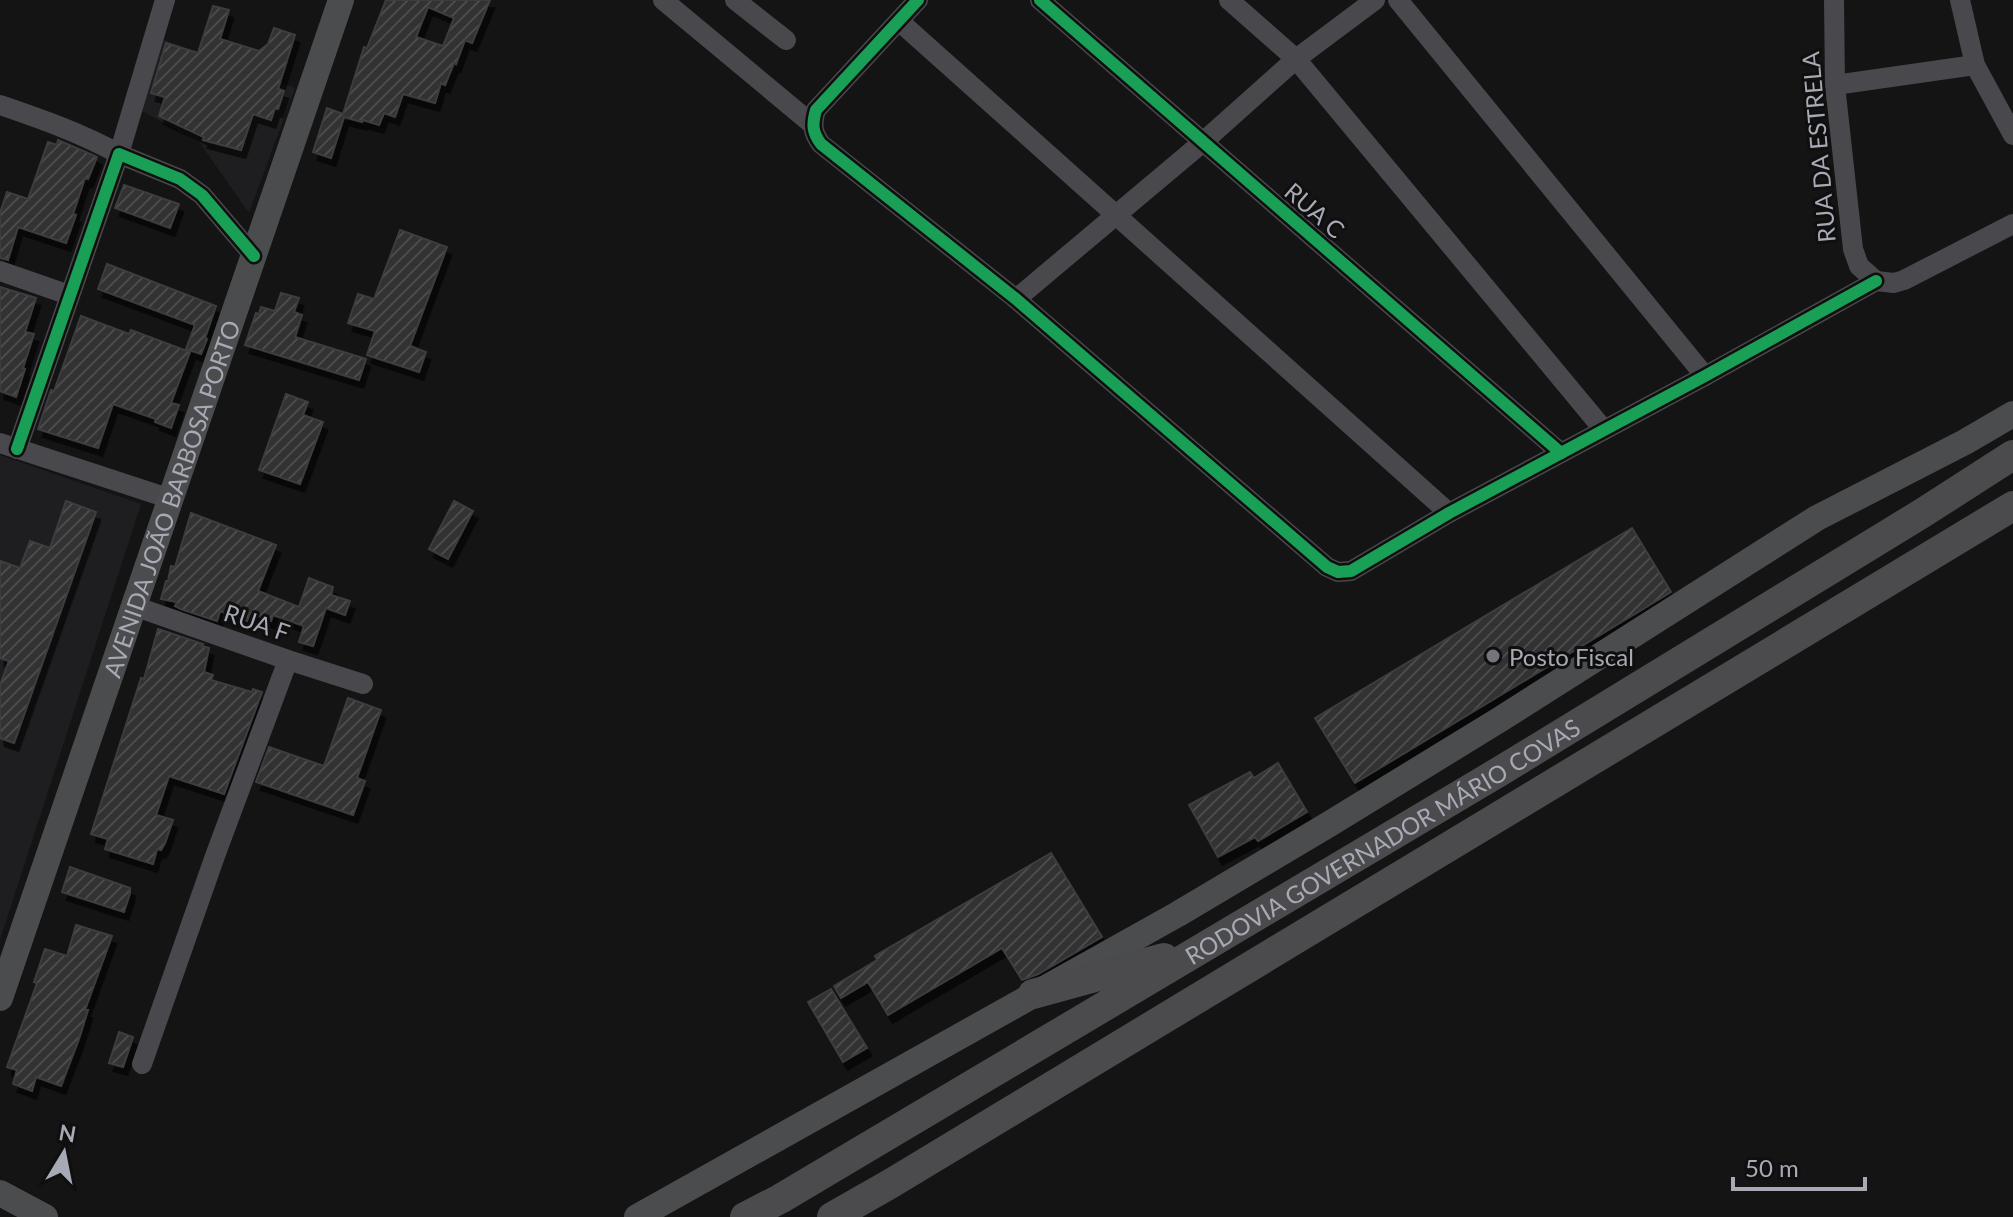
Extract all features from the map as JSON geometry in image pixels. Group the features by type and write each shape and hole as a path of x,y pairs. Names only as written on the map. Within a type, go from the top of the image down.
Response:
{"highway":[{"name":"RODOVIA GOVERNADOR MÁRIO COVAS","path":"745,1217 1502,770 2013,455"},
{"name":"RODOVIA GOVERNADOR MÁRIO COVAS","path":"832,1217 2013,506"},
{"path":"1033,994 1205,947"}],"main road":[{"name":"AVENIDA JOÃO BARBOSA PORTO","path":"0,998 341,0"},
{"path":"637,1217 1178,914 1499,720 1817,518 2013,414"},
{"path":"0,1193 43,1217"},
{"path":"0,1215 43,1217"}],"street":[{"path":"165,0 119,154 69,295 9,446 171,499"},
{"path":"663,0 812,124"},
{"path":"735,0 786,40"},
{"path":"918,0 816,110 812,124 814,135 821,144 1016,299 1327,567 1338,572 1351,571 1449,513 1876,281 1894,283 1904,280 2013,224"},
{"name":"RUA C","path":"1040,0 1561,453"},
{"path":"1229,0 1296,59 1604,430"},
{"path":"1016,299 1203,142 1296,59 1375,0"},
{"path":"1398,0 1705,376"},
{"name":"RUA DA ESTRELA","path":"1834,0 1835,85 1853,249 1859,266 1876,281"},
{"path":"1960,0 1975,65 2013,135"},
{"path":"899,21 1449,513"},
{"path":"1835,85 1975,65"},
{"path":"0,105 61,125 119,154 180,179 202,195 254,256"},
{"path":"0,271 69,295"},
{"name":"RUA F","path":"134,606 363,684"},
{"path":"142,1064 288,660"}],"shaded area":[{"path":"162,39 295,88 249,213 200,143 140,110"},
{"path":"0,455 141,504 0,940"}],"building":[{"path":"386,0 490,0 472,43 465,40 445,85 441,83 435,103 403,94 395,117 384,113 379,125 344,117 331,158 313,152 327,108 343,114 364,47 367,48","holes":["428,7 454,18 443,46 416,37"]},
{"path":"213,6 229,10 220,39 259,51 268,44 274,28 295,35 278,89 284,91 278,109 275,108 271,120 253,114 241,150 203,140 204,137 159,116 165,97 151,93 166,43 198,53"},
{"path":"58,140 97,157 88,179 85,178 66,243 18,227 8,260 0,258 0,213 7,192 28,199 48,142 57,145"},
{"path":"124,185 179,204 170,228 115,208"},
{"path":"400,230 447,247 410,346 426,352 419,372 367,355 375,331 348,323 358,294 374,299"},
{"path":"107,264 216,306 201,354 186,349 195,325 98,289"},
{"path":"0,287 36,298 25,332 34,334 16,397 0,391"},
{"path":"281,293 299,298 294,312 302,315 295,337 366,359 359,380 245,345 256,313 259,314 261,307 275,311"},
{"path":"81,316 190,352 171,403 179,405 171,428 155,422 156,419 113,404 98,448 38,429"},
{"path":"286,394 308,402 303,415 323,422 300,484 259,470"},
{"path":"66,501 96,512 14,743 0,738 0,685 9,661 0,658 0,561 20,568 30,541 50,548"},
{"path":"454,501 473,511 448,559 429,549"},
{"path":"191,513 276,545 258,591 299,607 309,578 333,587 331,595 350,601 345,615 326,608 313,646 299,642 304,626 273,615 271,621 250,613 247,621 220,611 217,621 181,609 175,606 177,602 161,599 171,566 175,567"},
{"name":"Posto Fiscal","path":"1632,528 1671,592 1355,783 1315,718"},
{"path":"158,629 209,648 204,672 213,675 211,680 262,692 224,794 169,776 156,815 173,820 165,843 161,850 157,849 153,864 105,849 108,839 91,834"},
{"path":"348,698 381,710 357,778 365,781 353,815 256,782 269,747 324,766"},
{"path":"1278,763 1307,812 1258,841 1255,837 1218,857 1189,805 1250,772 1254,778"},
{"path":"1051,853 1102,937 1022,980 1002,948 888,1015 868,982 841,998 834,986 877,960 875,956"},
{"path":"70,867 130,888 124,912 62,892"},
{"path":"76,925 112,936 61,1086 36,1077 32,1091 13,1084 17,1070 7,1067 37,983 34,982 45,949 67,956"},
{"path":"831,989 867,1048 843,1062 808,1002"},
{"path":"119,1032 133,1037 123,1067 109,1063"}],"cycle path":[{"path":"918,0 816,110 814,128 821,144 1016,299 1327,567 1338,572 1351,571 1449,513 1876,281"},
{"path":"1040,0 1561,453"},
{"path":"17,449 119,154 180,179 202,195 254,256"}],"place":[{"name":"Posto Fiscal","path":"1493,656"}]}
